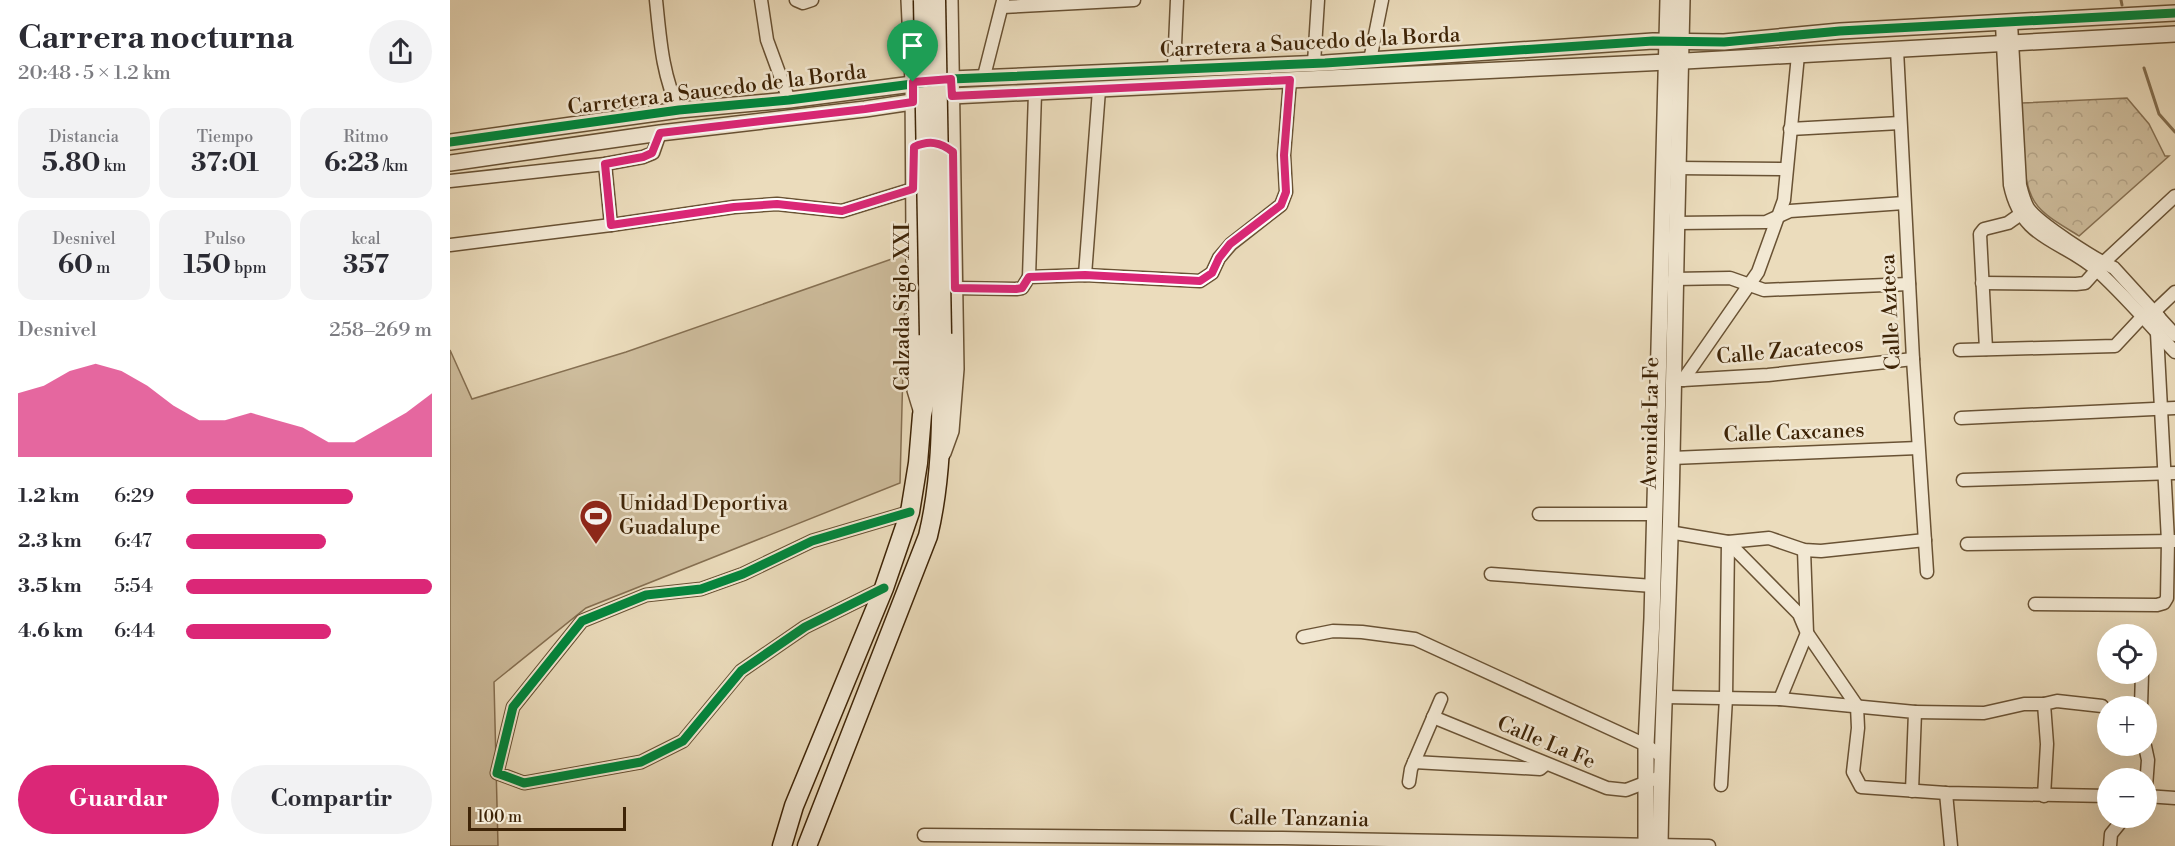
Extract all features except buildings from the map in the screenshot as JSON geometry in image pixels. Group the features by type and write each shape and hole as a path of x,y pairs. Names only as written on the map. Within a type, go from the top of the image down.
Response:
{"main road":[{"name":"Calzada Siglo XXI","path":"807,846 922,552 933,514 940,461 923,0"},
{"name":"Calzada Siglo XXI","path":"936,0 945,102"},
{"path":"935,334 945,102"},
{"name":"Calzada Siglo XXI","path":"782,846 794,806 884,588 910,512 935,334"}],"street":[{"path":"656,0 669,89 679,110"},
{"path":"761,0 767,40 789,100"},
{"path":"796,0 803,3 812,0"},
{"path":"909,0 913,82 915,390 922,415"},
{"name":"Calzada Siglo XXI","path":"940,461 951,431 955,396 953,152 945,102 951,79 950,0"},
{"path":"984,76 1002,3 1134,0"},
{"path":"1174,68 1178,0"},
{"path":"1314,63 1318,0"},
{"path":"1370,60 1382,0"},
{"name":"Avenida La Fe","path":"1653,779 1661,756 1672,458 1678,379 1674,279 1677,168 1674,42 1668,0"},
{"name":"Avenida La Fe","path":"1674,42 1682,0"},
{"name":"Carretera a Saucedo de la Borda","path":"450,142 679,110 789,100 913,82 984,76 1314,63 1674,42 1724,42 1840,32 2175,13"},
{"path":"2006,23 2010,185 2013,200 2024,211 2100,266 2175,352"},
{"name":"Carretera a Saucedo de la Borda","path":"450,163 660,133 913,102 945,102 1035,93 1674,62 2175,34"},
{"path":"912,49 926,54 936,53 951,42"},
{"name":"Calle Azteca","path":"1897,50 1918,448 1928,572"},
{"path":"1657,371 1678,379 1758,272 1784,200 1798,55"},
{"name":"Avenida La Fe","path":"1653,845 1653,779 1646,745 1653,586 1657,371 1674,62"},
{"path":"1029,277 1085,275 1200,281 1208,277 1230,244 1281,205 1286,192 1284,155 1290,80"},
{"path":"1085,275 1098,90"},
{"path":"955,288 1016,289 1022,288 1029,277 1035,93"},
{"path":"1790,129 1900,123"},
{"path":"450,181 605,164 643,157 652,153 660,133"},
{"path":"914,147 933,142 944,144 953,152"},
{"path":"605,164 611,225"},
{"path":"1677,168 1786,168"},
{"path":"450,245 734,207 777,204 842,211 913,189"},
{"path":"1982,283 2076,285 2085,283 2175,196"},
{"path":"1676,223 1766,222 1790,211 1904,203"},
{"path":"1986,349 1980,234 1984,229 2008,223 2024,211"},
{"path":"2100,266 2115,268 2175,335"},
{"path":"1674,279 1730,278 1764,290 1909,284"},
{"path":"2035,604 2157,605 2164,603 2168,598 2171,541 2170,474 2162,410 2157,314 2175,292"},
{"path":"1960,350 2115,346 2143,316 2157,314"},
{"name":"Calle Zacatecos","path":"1678,379 1768,375 1913,359"},
{"path":"1961,418 2175,408"},
{"name":"Calle Caxcanes","path":"1672,458 1918,448"},
{"path":"1963,480 2170,474"},
{"path":"884,588 805,627 741,671 682,741 641,762 524,783 497,773 513,707 582,621 646,595 701,589 742,574 812,541 910,512"},
{"path":"1539,514 1655,514"},
{"path":"1670,532 1728,542 1769,538 1804,550 1821,551 1925,540"},
{"path":"1967,544 2171,541"},
{"path":"1728,542 1799,614 1807,633 1857,706 1858,728 1853,772 1862,787 1946,793 2097,796"},
{"path":"1721,785 1726,698 1728,542"},
{"path":"1780,699 1807,633 1804,550"},
{"path":"1491,574 1653,586"},
{"path":"1303,638 1333,631 1362,632 1414,639 1646,745 1661,756"},
{"path":"1664,697 1780,699 1915,712 1984,713 2024,704 2044,704 2057,701 2097,705"},
{"path":"1409,782 1414,762 1441,699"},
{"path":"2044,704 2047,744 2044,796"},
{"path":"1912,791 1915,712"},
{"name":"Calle La Fe","path":"1433,717 1607,788 1626,790 1653,779"},
{"path":"1414,762 1540,769 1546,764"},
{"path":"1946,793 1951,846"},
{"path":"2157,797 2175,798"},
{"path":"2110,846 2111,834 2116,828"},
{"name":"Calle Tanzania","path":"924,835 986,841 1708,846"}],"green space":[{"path":"2127,98 2149,124 2165,156 2169,156 2079,236 2046,215 2032,197 2024,164 2022,103"},
{"name":"Unidad Deportiva Guadalupe","path":"906,254 900,483 586,608 494,682 498,846 450,846 450,350 472,399 626,352"}],"waterway":[{"path":"2121,0 2122,5"},
{"path":"2144,68 2159,114 2175,132"}],"cycle path":[{"path":"450,142 679,110 789,100 951,79 1325,63 1653,41 1724,42 1840,31 2175,13"},
{"path":"884,588 805,627 741,671 683,741 641,762 524,783 497,773 513,707 582,621 646,595 701,589 743,574 812,541 910,512"}],"place":[{"name":"Unidad Deportiva Guadalupe","path":"596,545"}],"route":[{"path":"951,79 952,96 1290,80 1284,155 1286,192 1281,205 1230,244 1219,258 1212,273 1200,281 1085,275 1029,277 1022,288 1016,289 955,288 953,152 944,144 933,142 914,147 913,189 842,211 777,204 734,207 611,225 605,164 643,157 652,153 660,133 913,102 913,82 951,79"}]}
